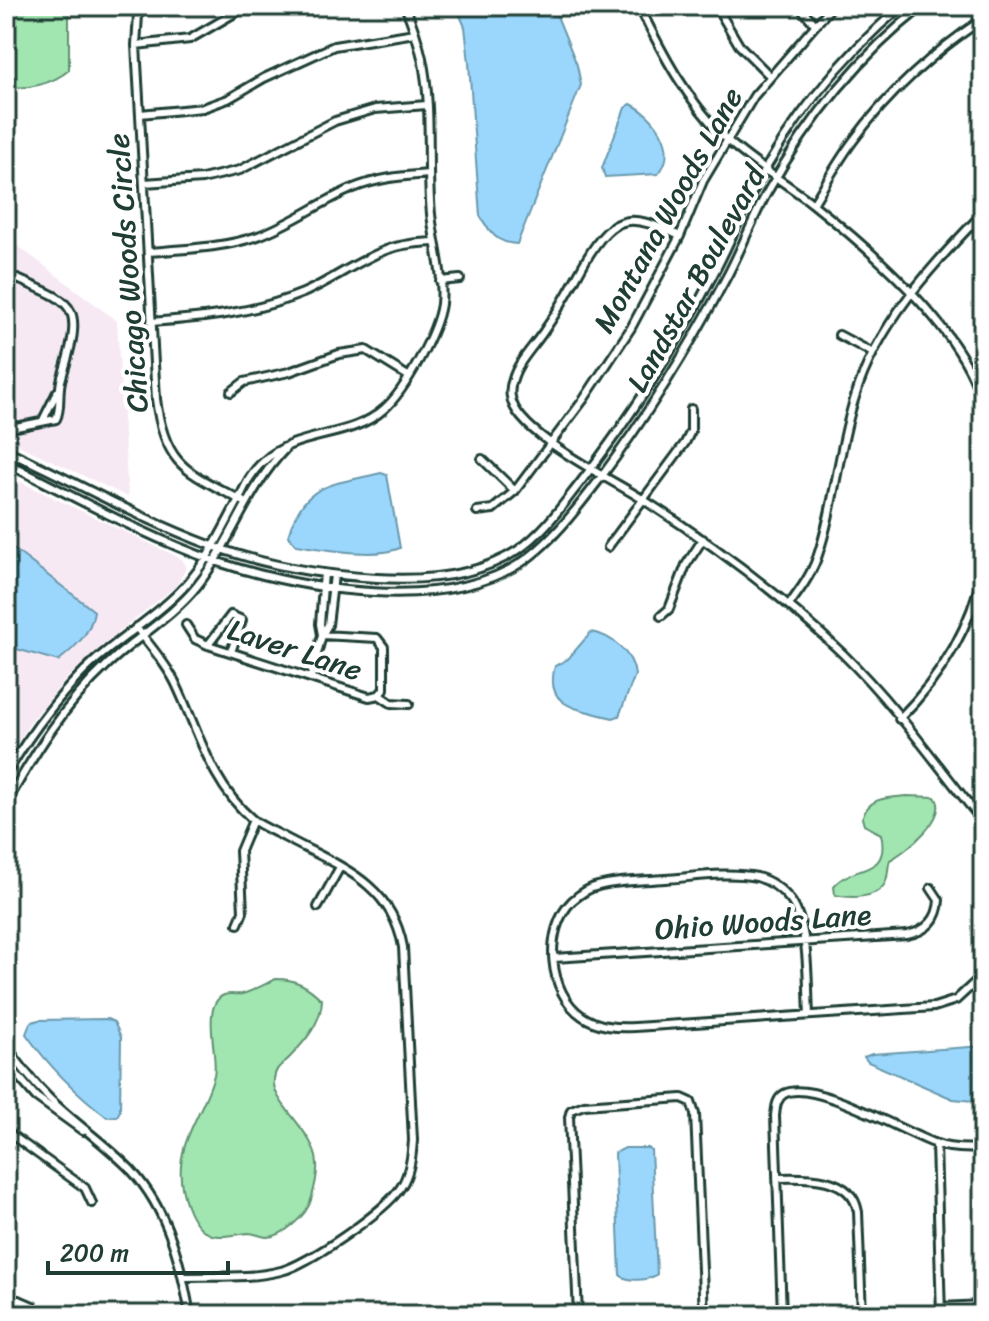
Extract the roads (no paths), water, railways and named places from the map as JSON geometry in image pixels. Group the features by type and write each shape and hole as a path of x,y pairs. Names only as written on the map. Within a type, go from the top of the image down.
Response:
{"street":[{"name":"Chicago Woods Circle","path":"143,6 138,15 136,45 160,429 172,455 199,478 242,501"},
{"path":"136,45 190,39 247,6"},
{"path":"6,804 31,759 82,689 181,605 215,561 242,501 248,479 260,463 289,445 356,426 381,412 395,398 437,324 441,302 429,174 427,105 422,60 405,6"},
{"path":"639,6 666,62 693,103 728,141 813,204 912,293 950,336 967,364 982,397 983,407"},
{"path":"716,6 739,45 770,76"},
{"path":"799,6 814,23"},
{"name":"Montana Woods Lane","path":"515,491 631,328 680,236 703,181 754,96 814,23 832,6"},
{"name":"Landstar Boulevard","path":"6,450 213,546 270,563 334,575 397,579 457,574 490,564 518,549 547,526 591,468 683,332 766,169 812,100 836,71 902,6"},
{"name":"Landstar Boulevard","path":"6,463 207,558 321,586 429,591 457,588 494,577 527,559 553,536 602,475 648,411 692,341 777,177 822,107 872,52 923,6"},
{"path":"813,204 853,141 885,104 931,59 983,19"},
{"path":"140,114 203,108 228,99 264,78 334,46 415,33"},
{"path":"144,183 202,179 240,170 335,121 375,109 427,105"},
{"path":"148,252 203,247 259,236 373,181 391,176 429,174"},
{"path":"789,605 804,585 817,558 855,396 873,353 912,293 983,213"},
{"path":"680,236 640,219 620,222 608,230 598,241 549,325 513,377 511,395 515,412 552,443 643,499 750,572 789,605 845,656 983,822"},
{"path":"151,322 203,318 270,305 306,292 386,250 407,244 434,242"},
{"path":"6,274 60,298 74,318 74,336 57,392 43,420"},
{"path":"440,281 460,279"},
{"path":"839,335 873,353"},
{"path":"231,392 244,382 289,372 339,354 366,350 408,376"},
{"path":"6,422 16,427 56,419 60,412 57,392"},
{"path":"608,547 685,443 691,431 691,409"},
{"path":"477,511 493,509 515,491 482,459"},
{"path":"6,775 16,757 73,682 102,654 183,588 207,558 242,501"},
{"path":"661,616 669,609 686,565 703,539"},
{"path":"899,719 945,665 962,634 983,569"},
{"path":"311,677 322,635 321,586 324,573"},
{"path":"322,635 328,625 334,575"},
{"path":"208,645 231,615 242,620 231,652"},
{"name":"Laver Lane","path":"186,625 195,639 208,645 369,697 379,695 384,689 384,647 377,638 322,635"},
{"path":"136,627 173,677 210,765 226,790 253,820 369,883 388,905 400,928 403,947 413,1140 412,1160 401,1188 379,1211 300,1264 268,1273 183,1277"},
{"path":"379,695 391,703 409,704"},
{"path":"238,924 243,912 240,851 253,820"},
{"path":"318,907 340,867"},
{"path":"809,1015 804,942 796,910 783,892 767,881 742,875 607,884 586,891 571,903 560,918 554,939 559,986 572,1008 603,1026 635,1027 934,1007 956,1000 983,975"},
{"name":"Ohio Woods Lane","path":"554,958 907,935 922,930 933,921 939,907 937,894 931,888"},
{"path":"976,982 983,988"},
{"path":"6,1045 48,1097 132,1171 156,1206 168,1229 183,1277 190,1315"},
{"path":"6,1062 8,1071 36,1097 103,1144"},
{"path":"8,1071 20,1065"},
{"path":"782,1315 776,1103 781,1095 792,1091 822,1094 936,1144 953,1148 983,1148"},
{"path":"578,1315 571,1110 584,1105 682,1098 691,1102 695,1114 704,1315"},
{"path":"6,1131 85,1188 92,1203"},
{"path":"936,1144 941,1311 983,1305"},
{"path":"777,1178 816,1177 846,1190 855,1200 862,1315"},
{"path":"6,1301 19,1300 33,1306"}],"water":[{"path":"456,6 553,6 577,65 581,85 517,244 499,239 480,216 465,27"},
{"path":"631,104 649,117 662,135 667,155 664,165 658,174 605,177 602,168 625,108"},
{"path":"381,473 387,475 400,548 377,553 334,551 296,545 288,536 303,505 322,488"},
{"path":"6,543 94,611 82,639 58,661 6,646"},
{"path":"591,632 620,646 633,667 635,675 619,716 613,718 568,705 554,691 555,666 568,659"},
{"path":"107,1019 114,1022 121,1037 120,1111 117,1116 107,1117 64,1078 26,1034 30,1023 38,1020"},
{"path":"983,1046 983,1102 953,1099 868,1062 864,1057 872,1054"},
{"path":"625,1148 651,1150 657,1274 644,1279 633,1280 620,1275 615,1153"}]}
